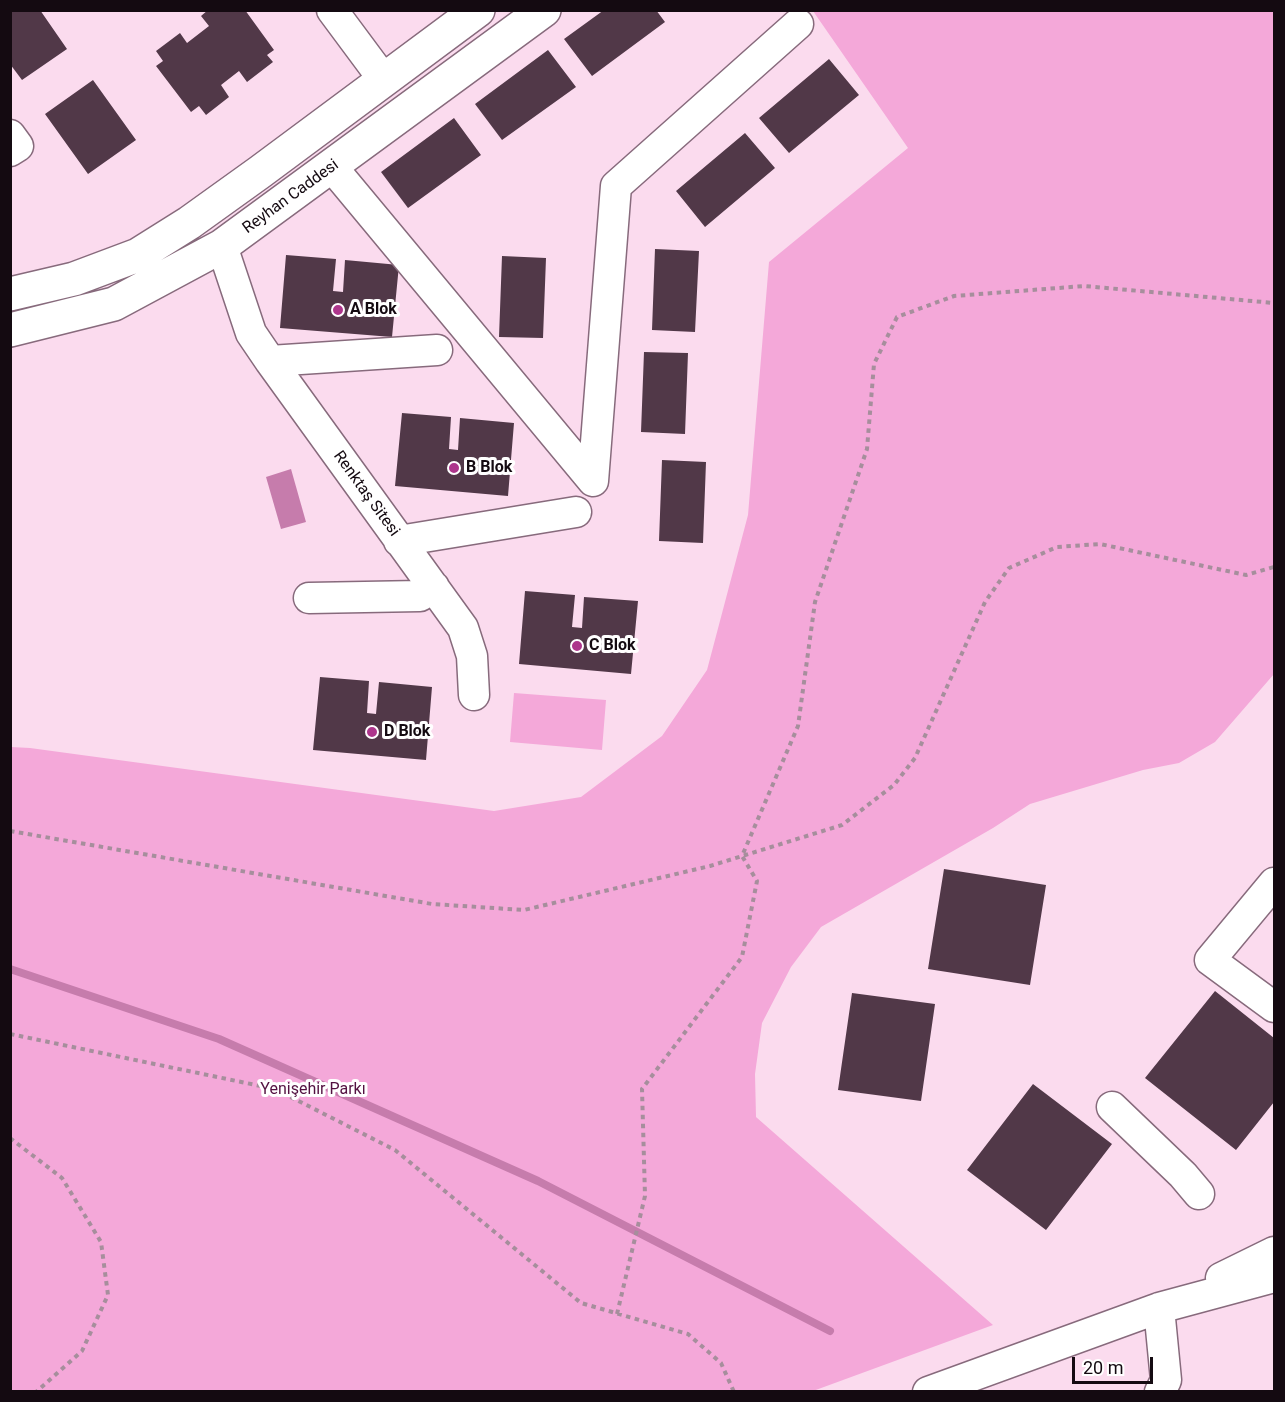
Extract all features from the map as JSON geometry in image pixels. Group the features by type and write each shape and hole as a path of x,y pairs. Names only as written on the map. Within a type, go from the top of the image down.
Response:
{"main road":[{"path":"10,294 74,279 138,255 189,223 478,10"},
{"name":"Reyhan Caddesi","path":"10,330 114,304 222,246 544,10"},
{"path":"384,80 406,113"}],"street":[{"path":"332,10 384,80"},
{"path":"332,167 593,481 616,186 798,24"},
{"path":"10,135 18,146 10,151"},
{"name":"Renktaş Sitesi","path":"222,246 251,333 399,541 576,512"},
{"path":"270,361 437,350"},
{"path":"399,541 463,628 472,656 474,694"},
{"path":"309,598 420,596 434,587"},
{"path":"1275,883 1210,960 1275,1007"},
{"path":"1112,1107 1183,1175 1199,1194"},
{"path":"1159,1308 1275,1252"},
{"path":"928,1392 1159,1308 1275,1277"},
{"path":"1159,1308 1166,1391"}],"path":[{"path":"742,856 798,726 814,602 867,449 874,364 897,317 954,296 1084,286 1275,303"},
{"path":"10,831 432,904 524,910 710,866 842,825 894,785 915,758 985,602 1009,568 1057,548 1100,543 1246,575 1275,567"},
{"path":"617,1314 645,1196 642,1089 742,957 757,881 742,856"},
{"path":"10,1034 275,1089 395,1150 581,1303 688,1334 721,1364 734,1392"},
{"path":"10,1138 62,1178 101,1242 108,1295 82,1351 36,1392"}],"green space":[{"name":"Yenişehir Parkı","path":"813,11 1274,11 1274,674 1215,742 1179,763 1143,770 1030,804 993,828 821,927 791,967 762,1023 755,1074 756,1117 993,1325 813,1391 11,1391 11,747 494,811 581,797 662,736 707,670 748,515 769,262 908,148"},
{"path":"514,693 606,700 602,750 510,742"}],"shaded area":[{"path":"291,469 306,522 281,529 266,477"}],"building":[{"path":"10,10 40,10 67,49 22,80 10,64"},
{"path":"208,10 245,10 274,50 267,55 273,62 247,82 239,71 221,85 229,97 206,115 199,106 191,112 156,66 163,61 156,51 180,33 187,43 209,26 201,16"},
{"path":"604,10 656,10 665,22 592,76 564,39"},
{"path":"548,50 576,87 502,140 475,104"},
{"path":"829,59 859,95 789,153 759,118"},
{"path":"93,80 136,140 88,174 45,114"},
{"path":"454,118 481,155 408,208 381,172"},
{"path":"745,133 775,168 705,227 676,191"},
{"path":"655,249 699,251 695,332 652,330"},
{"name":"A Blok","path":"286,255 336,259 333,291 343,292 345,260 399,265 392,337 280,328"},
{"path":"502,256 546,258 543,338 499,337"},
{"path":"644,352 688,353 685,434 641,432"},
{"name":"B Blok","path":"402,413 451,417 449,449 458,450 460,418 514,423 508,496 395,486"},
{"path":"662,460 706,462 703,543 659,541"},
{"name":"C Blok","path":"525,591 575,595 572,627 582,628 584,597 638,601 631,674 519,664"},
{"name":"D Blok","path":"320,677 369,681 367,713 376,714 379,682 432,687 426,760 313,750"},
{"path":"944,869 1046,885 1030,985 928,969"},
{"path":"1215,991 1274,1038 1274,1102 1236,1150 1145,1078"},
{"path":"852,993 935,1004 921,1101 838,1090"},
{"path":"1033,1084 1112,1144 1046,1230 967,1170"}],"waterway":[{"path":"10,969 219,1039 538,1181 830,1331"}],"place":[{"name":"A Blok","path":"338,310"},
{"name":"B Blok","path":"454,468"},
{"name":"C Blok","path":"577,646"},
{"name":"D Blok","path":"372,732"}]}
